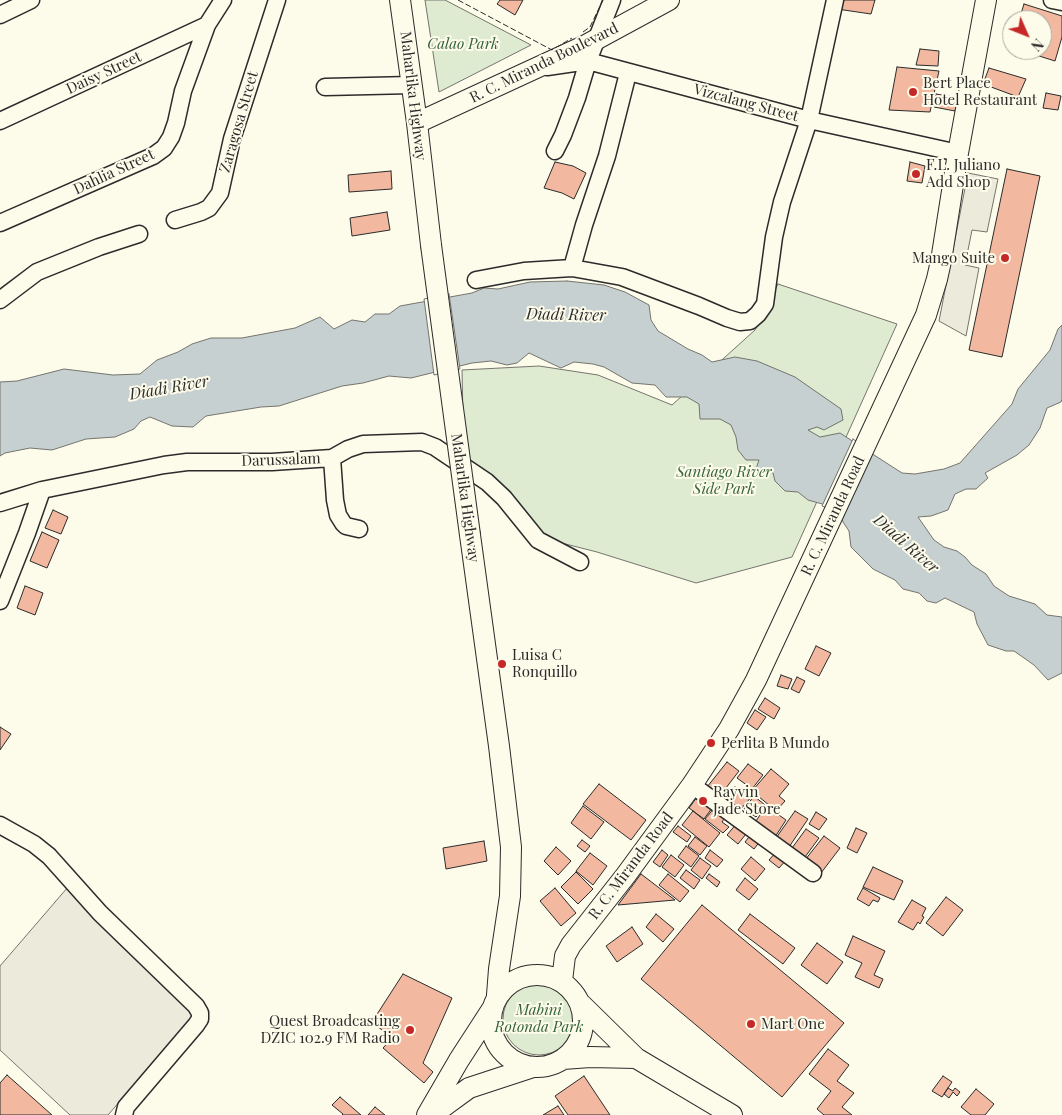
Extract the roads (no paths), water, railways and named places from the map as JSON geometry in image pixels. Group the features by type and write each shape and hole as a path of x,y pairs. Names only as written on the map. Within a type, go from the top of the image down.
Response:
{"main road":[{"name":"Maharlika Highway","path":"400,0 511,847 511,888 495,1002"},
{"name":"R. C. Miranda Boulevard","path":"417,123 534,69 669,0"},
{"name":"R. C. Miranda Road","path":"562,981 565,956 570,945 626,875 692,785 730,729 756,680 809,569 926,315 938,279 958,153 986,0"},
{"path":"427,1115 459,1060 507,985 520,977 534,974 549,976 562,981 573,991 581,1004 636,1058 732,1115"},
{"path":"495,1002 490,1025 494,1041 504,1054 517,1063 533,1068"},
{"path":"563,1060 582,1035 584,1019 581,1004"},
{"path":"431,1115 469,1088 533,1068 549,1066 563,1060 590,1057 636,1058"}],"street":[{"path":"0,14 30,0"},
{"name":"Dahlia Street","path":"0,223 153,156 164,148 171,137 176,123 183,91 207,24 222,0"},
{"name":"Zaragosa Street","path":"175,220 210,208 220,193 232,139 277,0"},
{"path":"556,151 612,0"},
{"path":"476,280 524,271 572,268 622,278 726,318 740,322 750,321 765,304 774,237 782,202 810,120 835,0"},
{"path":"1052,0 1062,2"},
{"name":"Daisy Street","path":"0,121 207,24"},
{"name":"Vizcalang Street","path":"534,69 588,61 810,120 958,153"},
{"path":"572,268 607,156 628,73"},
{"path":"325,87 412,85"},
{"path":"0,300 37,272 99,247 139,234"},
{"name":"Darussalam","path":"0,503 42,490 138,469 187,462 272,462 332,458 348,449 363,444 422,442 435,447 487,482 504,498 538,540 580,562"},
{"path":"332,458 338,515 346,526 359,529"},
{"path":"0,601 28,533 42,490"},
{"path":"692,785 813,873"},
{"path":"0,825 34,844 49,856 100,913 196,1006 200,1013 200,1019 196,1025 126,1107 124,1115"}],"water":[{"name":"Diadi River","path":"567,281 604,285 625,292 649,305 651,320 658,331 712,362 735,357 757,361 795,377 841,409 843,420 824,430 817,427 808,430 820,437 840,433 902,473 915,474 944,469 960,463 1012,404 1018,389 1050,350 1058,329 1062,325 1062,399 1061,402 1047,408 1040,428 1029,445 1017,455 985,473 988,478 976,489 966,489 955,494 948,510 931,516 918,517 934,540 965,557 972,565 986,574 994,586 1009,596 1035,604 1047,615 1062,617 1062,673 1048,680 1034,665 1014,651 1006,651 988,645 977,624 974,612 945,598 936,603 927,601 919,593 903,589 895,580 873,569 851,547 849,531 843,522 840,509 808,500 798,492 785,491 775,481 773,473 767,469 754,475 759,460 746,460 738,450 736,437 731,425 720,419 700,419 699,404 687,397 666,397 655,385 632,383 604,367 593,364 574,362 561,368 529,353 517,363 507,365 491,361 472,363 411,378 389,376 342,386 279,406 206,416 193,427 172,426 150,417 141,421 134,429 115,437 86,439 52,450 30,448 5,453 0,456 0,382 17,381 64,369 113,375 140,374 157,360 192,344 211,338 242,338 295,328 320,317 334,329 352,320 365,322 375,314 389,314 400,306 472,293 484,288 498,289 530,282"}],"place":[{"name":"Bert Place Hotel Restaurant","path":"913,92"},
{"name":"F.L. Juliano Add Shop","path":"916,174"},
{"name":"Mango Suite","path":"1005,258"},
{"name":"Luisa C Ronquillo","path":"502,664"},
{"name":"Perlita B Mundo","path":"711,743"},
{"name":"Rayvin Jade Store","path":"703,801"},
{"name":"Mart One","path":"751,1024"},
{"name":"Quest Broadcasting DZIC 102.9 FM Radio","path":"410,1030"}],"park label":[{"name":"Calao Park","path":"463,44"},
{"name":"Santiago River Side Park","path":"724,480"},
{"name":"Mabini Rotonda Park","path":"539,1018"}]}
